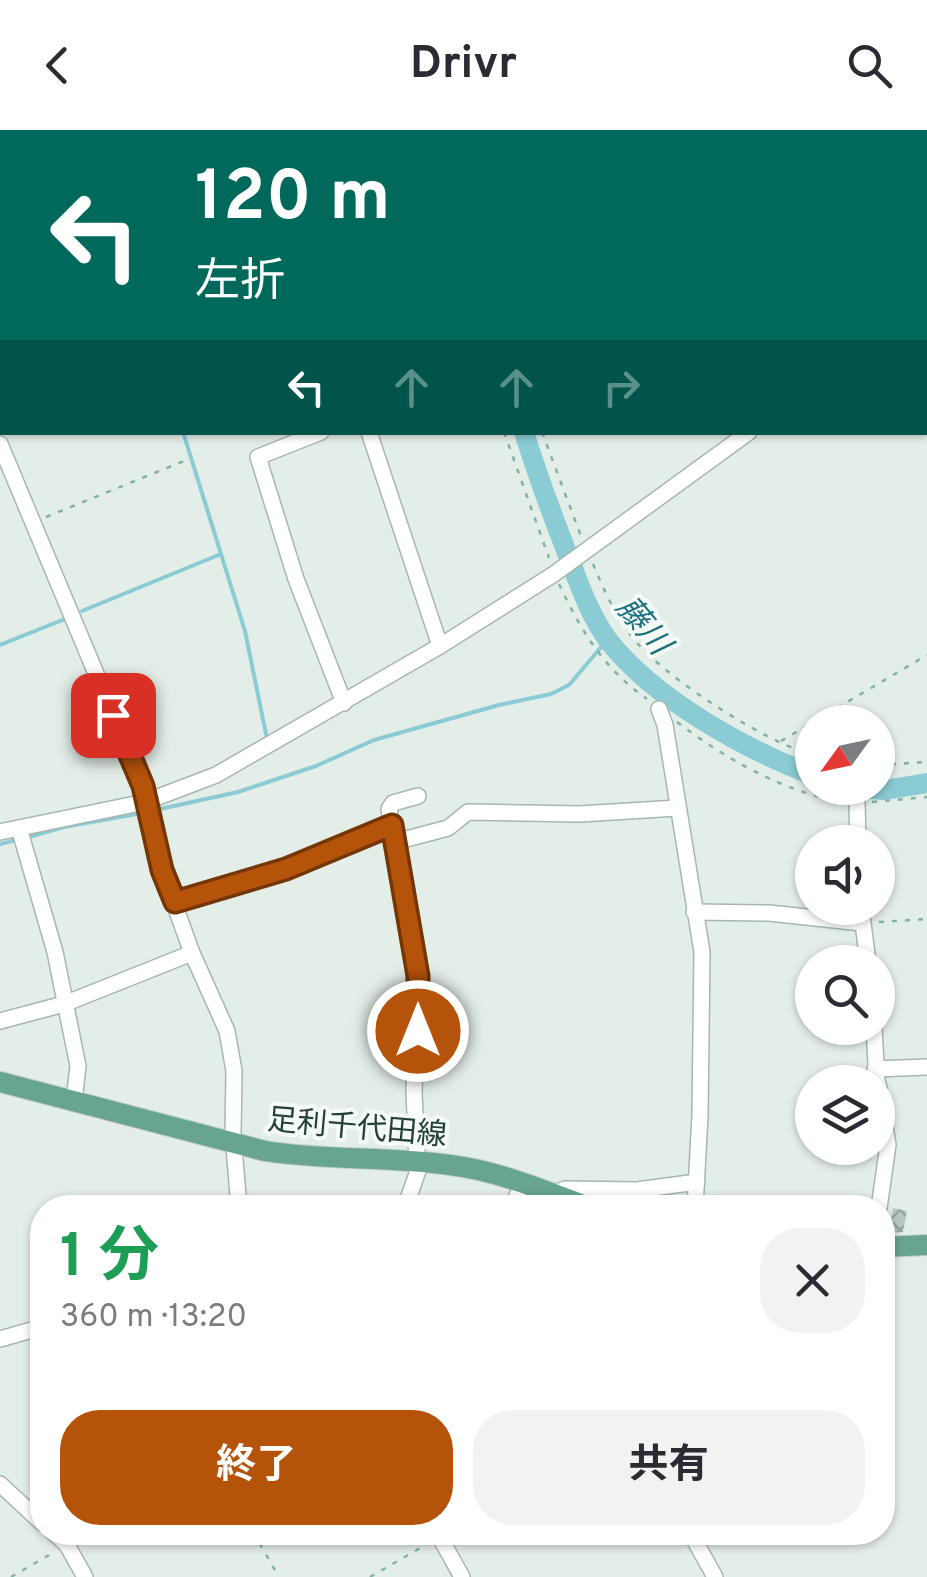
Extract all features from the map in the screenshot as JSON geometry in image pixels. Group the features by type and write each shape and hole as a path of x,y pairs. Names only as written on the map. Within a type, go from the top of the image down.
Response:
{"main road":[{"name":"足利千代田線","path":"0,1082 234,1145 299,1156 419,1162 480,1170 552,1194"},
{"path":"895,1246 927,1246"}],"street":[{"path":"313,435 258,457 296,579 344,702"},
{"path":"370,435 440,646"},
{"path":"0,832 145,802 216,775 440,646 556,573 745,435"},
{"path":"0,444 143,786 162,870 227,1031 234,1071 238,1195"},
{"path":"659,709 665,726 702,961 696,1195"},
{"path":"409,1195 419,1162 414,1092 418,976 390,805 418,796"},
{"path":"396,842 448,828 468,812 580,814 677,808"},
{"path":"175,902 286,869 392,825"},
{"path":"19,828 55,952 78,1066 74,1102"},
{"path":"694,912 795,914"},
{"path":"0,1021 64,1004 192,952"},
{"path":"895,1074 927,1066"},
{"path":"881,1195 885,1165"},
{"path":"552,1194 565,1189 637,1190 697,1182"},
{"path":"518,1195 523,1184"},
{"path":"0,1338 30,1330"},
{"path":"0,1484 30,1512"},
{"path":"446,1545 462,1577"},
{"path":"697,1545 715,1577"},
{"path":"67,1546 85,1577"}],"path":[{"path":"505,435 556,573 598,654 659,709 746,767 795,788"},
{"path":"543,435 586,553 616,613 650,657 734,716 795,748"},
{"path":"32,523 184,461"},
{"path":"779,742 927,656"},
{"path":"895,765 927,762"},
{"path":"895,800 927,797"},
{"path":"895,918 927,920"},
{"path":"261,1545 279,1577"},
{"path":"370,1577 423,1545"},
{"path":"10,1577 67,1546"}],"building":[{"path":"895,1208 907,1211 903,1232 895,1233"}],"waterway":[{"path":"184,435 245,631 266,734"},
{"name":"藤川","path":"525,435 583,593 608,640 650,682 701,720 795,768"},
{"path":"82,611 221,554"},
{"path":"0,645 65,619"},
{"path":"151,811 238,792 316,766 374,740 551,694 569,685 608,639"},
{"name":"藤川","path":"895,788 927,783"},
{"path":"29,837 142,813"},
{"path":"0,844 20,839"}],"route":[{"path":"113,715 143,786 162,870 175,902 286,869 392,825 418,976 418,1031"}]}
